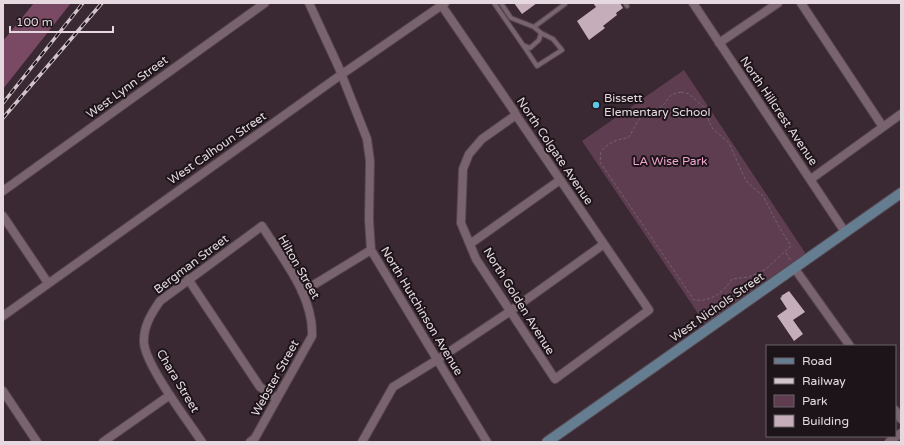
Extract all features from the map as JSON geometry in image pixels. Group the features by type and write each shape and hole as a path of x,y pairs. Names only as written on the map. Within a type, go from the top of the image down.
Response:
{"street":[{"name":"West Lynn Street","path":"3,191 265,3"},
{"name":"North Hutchinson Avenue","path":"309,3 342,75 365,132 368,146 369,227 371,250 486,442"},
{"name":"North Hillcrest Avenue","path":"693,3 845,232"},
{"path":"719,43 778,3"},
{"path":"801,3 883,127"},
{"name":"West Calhoun Street","path":"3,316 444,4"},
{"name":"North Colgate Avenue","path":"444,4 516,115 649,310 555,379"},
{"path":"810,179 901,114"},
{"name":"North Golden Avenue","path":"516,115 482,139 469,154 463,169 461,223 476,259 555,379"},
{"path":"470,244 560,180"},
{"name":"West Nichols Street","path":"547,442 793,266 901,193"},
{"path":"3,216 48,283"},
{"name":"Bergman Street","path":"146,328 150,315 160,301 262,226"},
{"name":"Hilton Street","path":"262,226 302,292 313,321"},
{"path":"362,442 393,387 510,312 604,244"},
{"path":"302,292 371,250"},
{"path":"793,266 849,345"},
{"path":"188,280 260,387 277,399"},
{"name":"Webster Street","path":"250,442 255,438 312,336 313,321"},
{"name":"Chara Street","path":"146,328 144,344 150,361 170,395 202,442"},
{"path":"3,391 37,442"},
{"path":"103,442 170,395"}],"lane":[{"path":"494,3 537,66 562,50 553,39 541,33 534,27 511,18 501,3"},
{"path":"534,27 565,4"},
{"path":"523,45 530,48 539,40 541,33"}],"path":[{"path":"681,92 689,94 705,108 709,122 713,129 729,143 746,181 763,196 779,227 792,246 785,253 766,269 749,277 732,279 717,296 701,301 694,300 606,172 600,162 600,151 613,141 628,138 642,116 663,106 668,97 681,92"},
{"path":"785,253 793,266"}],"green space":[{"name":"LA Wise Park","path":"684,70 806,254 705,324 582,141"}],"shaded area":[{"path":"34,3 71,3 3,89 3,41"}],"building":[{"path":"514,3 537,3 522,14"},
{"path":"593,3 620,3 623,8 603,26 605,28 589,40 577,21 596,7"},
{"path":"789,291 805,312 793,320 803,334 794,341 777,316 787,309 780,298"}],"railway":[{"path":"3,103 83,3"},
{"path":"3,118 102,3"}],"place":[{"name":"Bissett Elementary School","path":"596,105"}]}
